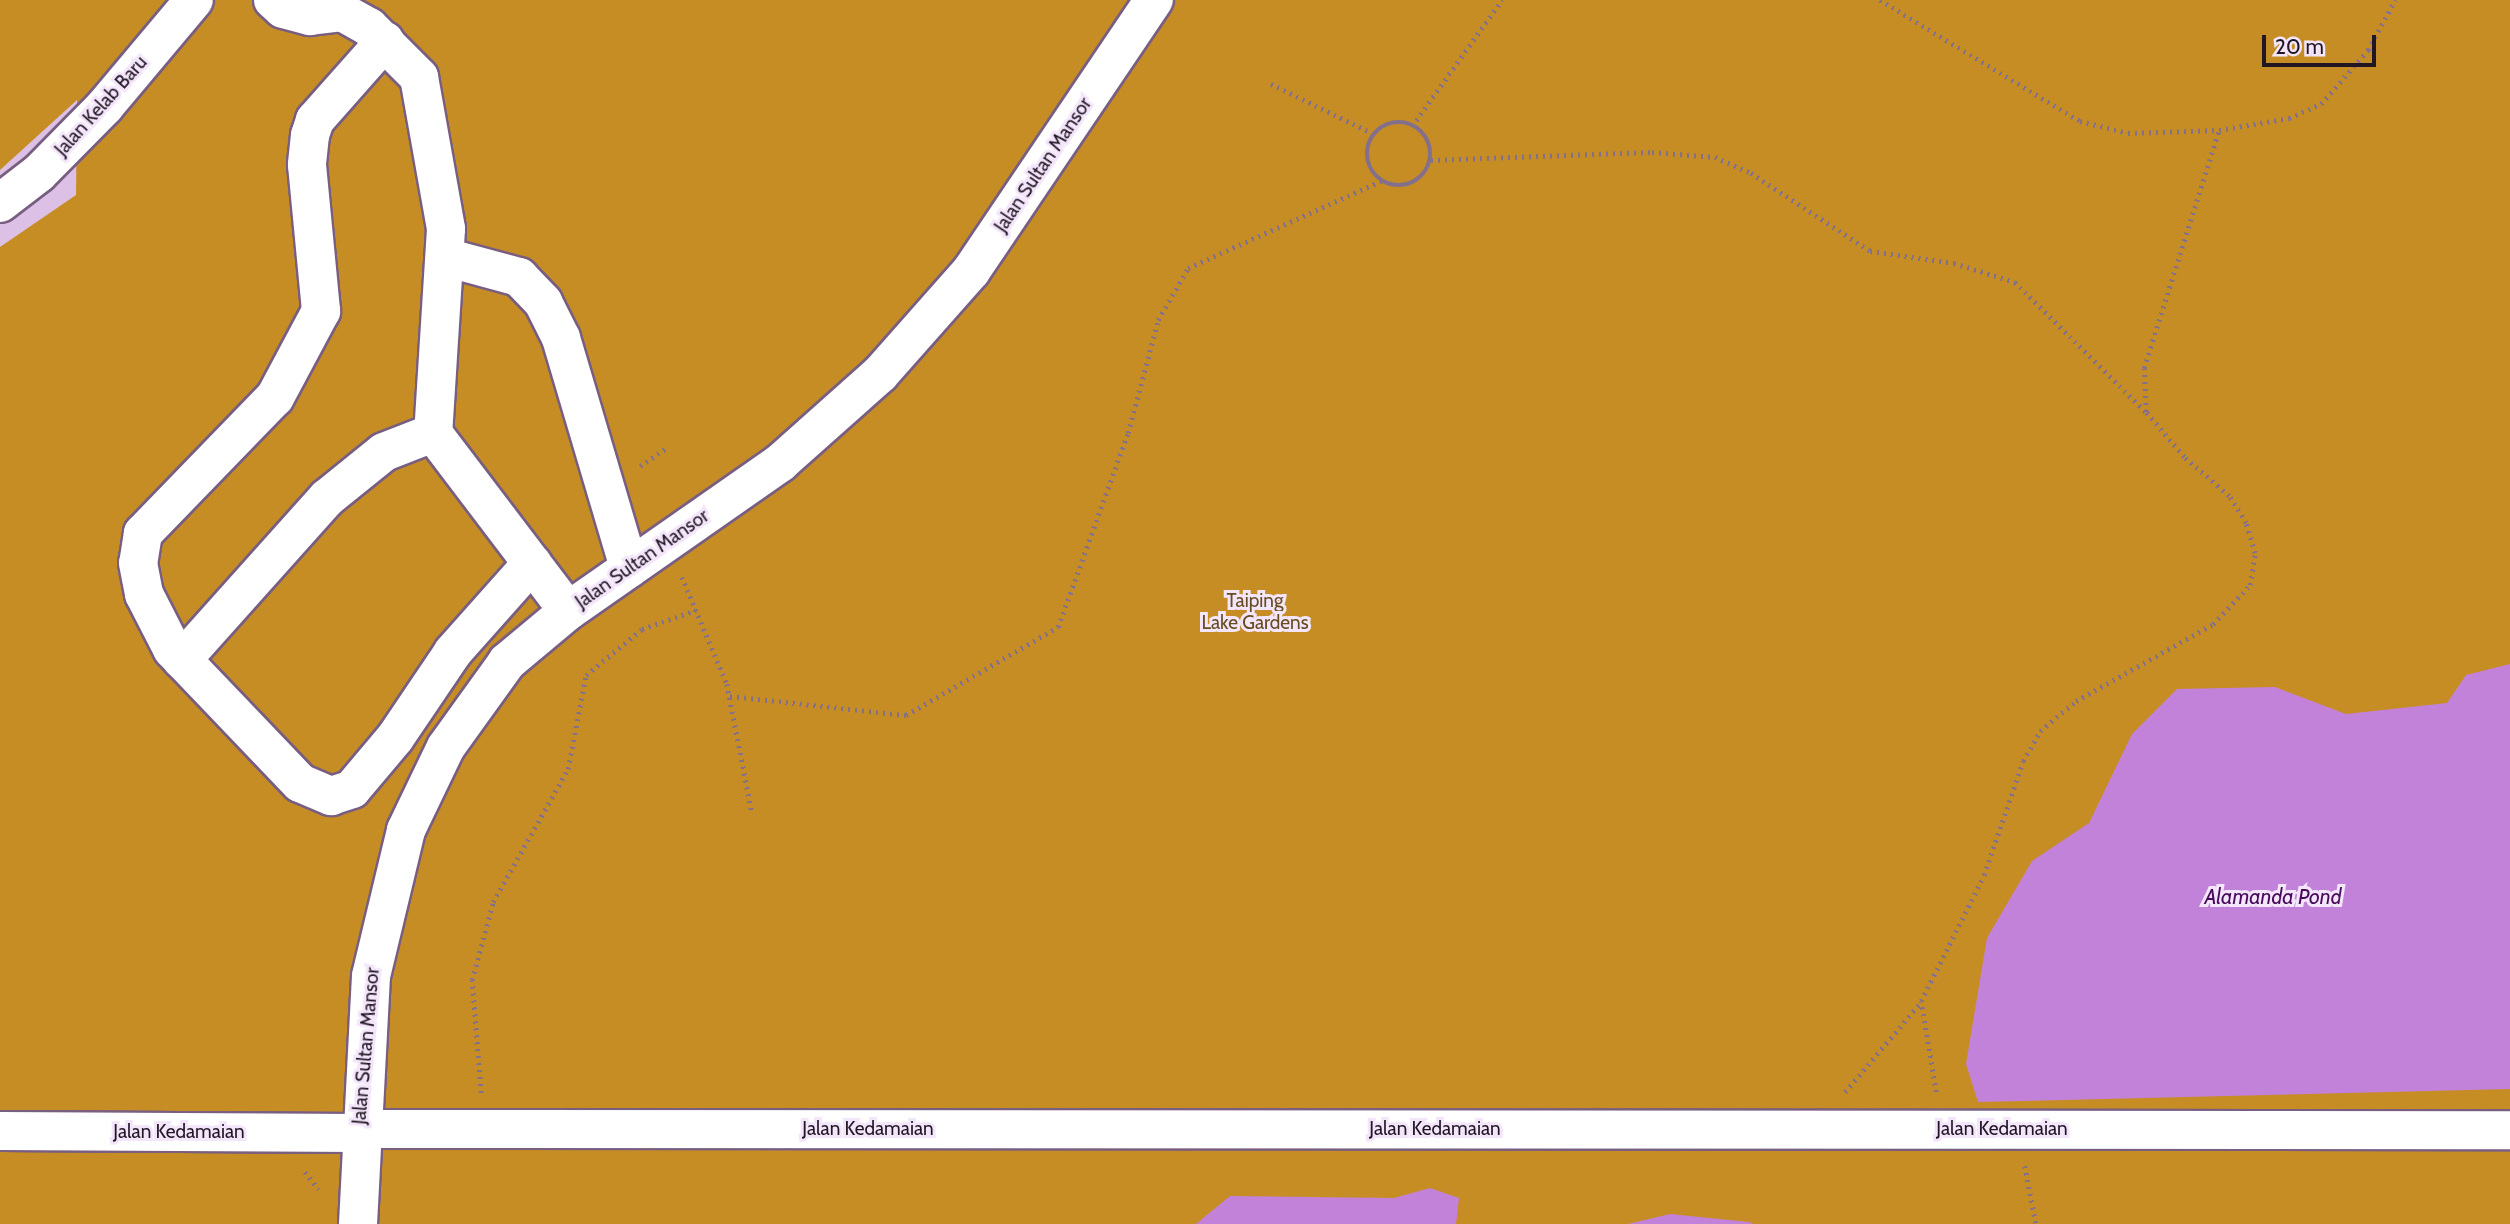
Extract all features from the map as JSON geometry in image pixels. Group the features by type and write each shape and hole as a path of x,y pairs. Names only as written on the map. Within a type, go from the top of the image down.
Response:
{"street":[{"name":"Jalan Kelab Baru","path":"0,203 39,173 105,106 194,0"},
{"path":"273,0 283,9 310,16 342,12 384,41 419,77 446,229 433,433 568,611"},
{"name":"Jalan Sultan Mansor","path":"358,1224 359,1131 371,976 406,831 446,747 507,662 568,611 780,463 880,374 971,271 1154,0"},
{"path":"384,41 315,120 310,135 307,165 321,311 304,348 275,397 143,533 138,563 144,594 182,660 300,783 331,796 352,789 395,738 453,652 532,563"},
{"path":"445,257 519,276 542,302 561,338 629,568"},
{"path":"182,660 327,498 384,452 433,433"},
{"name":"Jalan Kedamaian","path":"0,1131 2510,1130"}],"path":[{"path":"1412,126 1502,0"},
{"path":"1880,0 2100,130 2219,130 2289,118 2321,104 2368,50 2395,0"},
{"path":"1271,84 1374,134"},
{"path":"1381,181 1367,154 1374,134 1392,123 1412,126 1427,140 1431,160"},
{"path":"2146,412 2144,368 2219,130"},
{"path":"730,696 906,715 1058,627 1128,433 1158,320 1188,268 1381,181 1412,183 1431,160 1652,152 1715,158 1751,173 1870,251 1954,263 2015,282 2146,412 2184,457 2228,496 2246,523 2255,553 2250,585 2213,624 2076,701 2040,731 2023,761 1984,875 1921,1001 1814,1129"},
{"path":"635,470 665,449"},
{"path":"662,545 696,610 730,696 752,813"},
{"path":"484,1129 472,980 493,902 569,769 586,676 642,629 696,610"},
{"path":"1921,1001 1924,1042 1945,1129"},
{"path":"2019,1129 2036,1224"}],"green space":[{"name":"Taiping Lake Gardens","path":"0,0 2510,0 2510,1224 0,1224 0,247 76,195 77,100 0,170"}],"water":[{"name":"Alamanda Pond","path":"2510,664 2510,1089 1978,1102 1966,1064 1987,938 2032,861 2089,823 2132,734 2177,689 2275,687 2346,714 2447,703 2466,675"},
{"path":"1430,1188 1459,1198 1456,1224 1196,1224 1230,1196 1394,1198"},
{"path":"1670,1214 1749,1222 1754,1224 1628,1224"}]}
